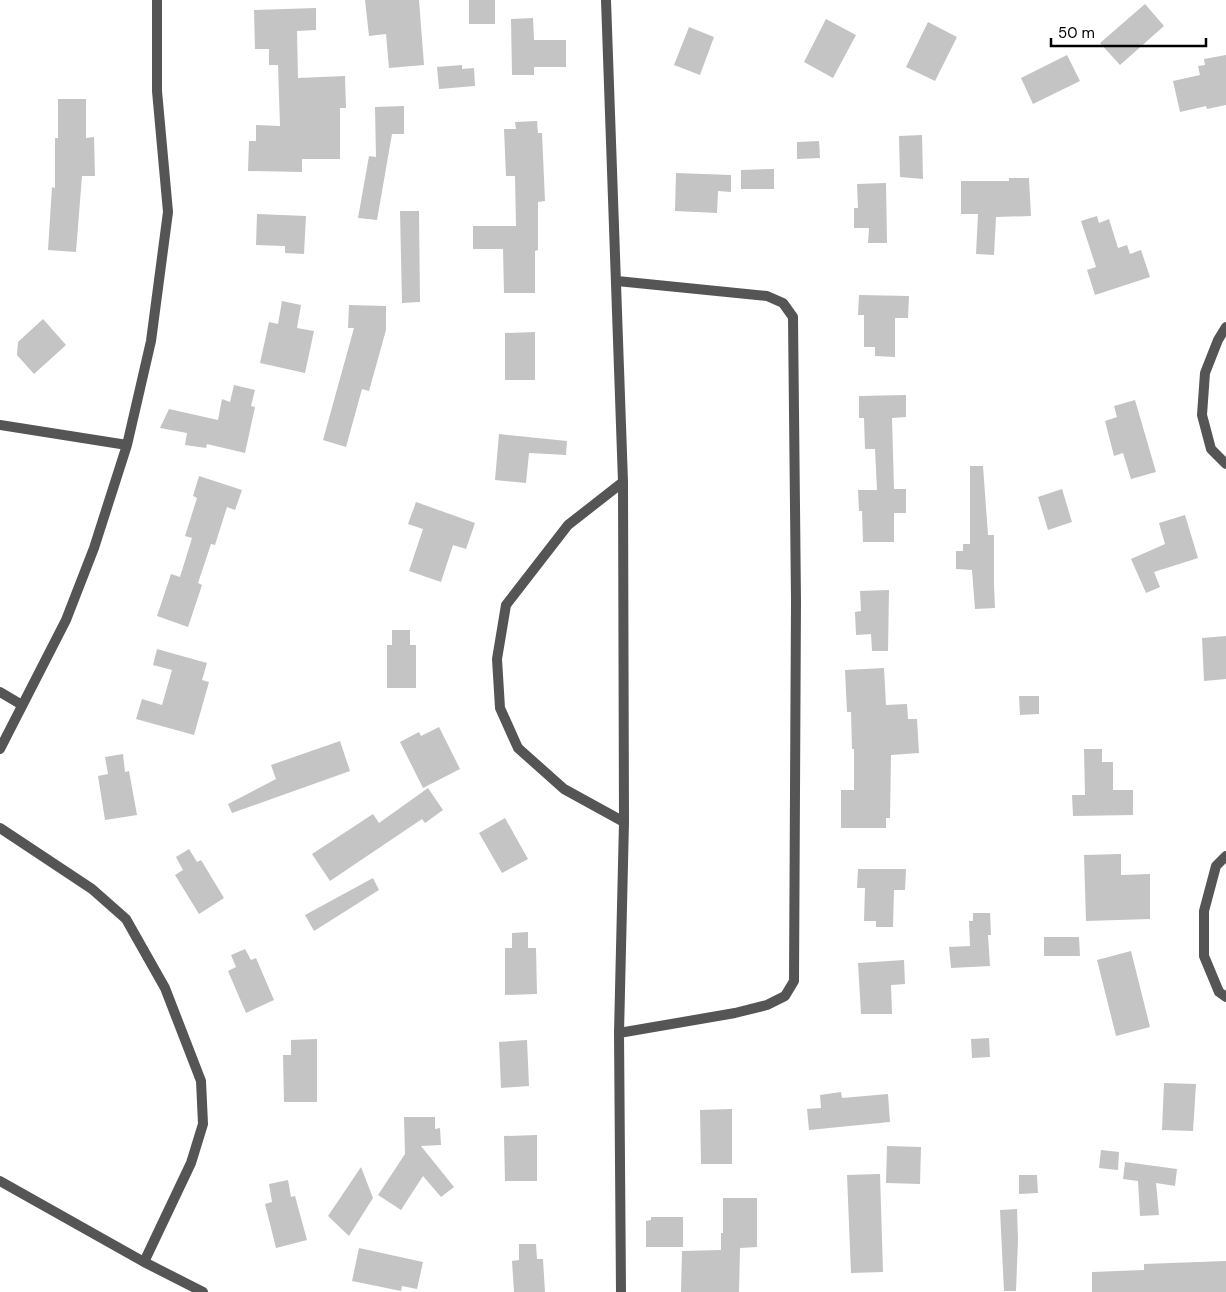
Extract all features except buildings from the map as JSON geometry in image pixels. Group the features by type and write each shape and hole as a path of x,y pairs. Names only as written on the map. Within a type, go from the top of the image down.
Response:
{"street":[{"path":"0,749 66,620 94,548 127,445 151,340 168,212 157,91 157,0"},
{"path":"606,0 623,482 624,822 619,1033 621,1292"},
{"path":"617,281 767,296 783,303 793,317 796,601 794,981 785,996 767,1004 735,1013 619,1033"},
{"path":"1226,327 1218,340 1205,373 1202,415 1212,449 1226,464"},
{"path":"0,425 127,445"},
{"path":"623,482 568,525 506,605 497,660 500,708 518,748 564,789 624,822"},
{"path":"0,692 22,705"},
{"path":"0,828 92,889 126,919 165,988 201,1081 204,1124 192,1163 144,1262"},
{"path":"1226,856 1216,866 1204,911 1204,956 1219,992 1226,997"},
{"path":"0,1181 144,1262 203,1292"}]}
